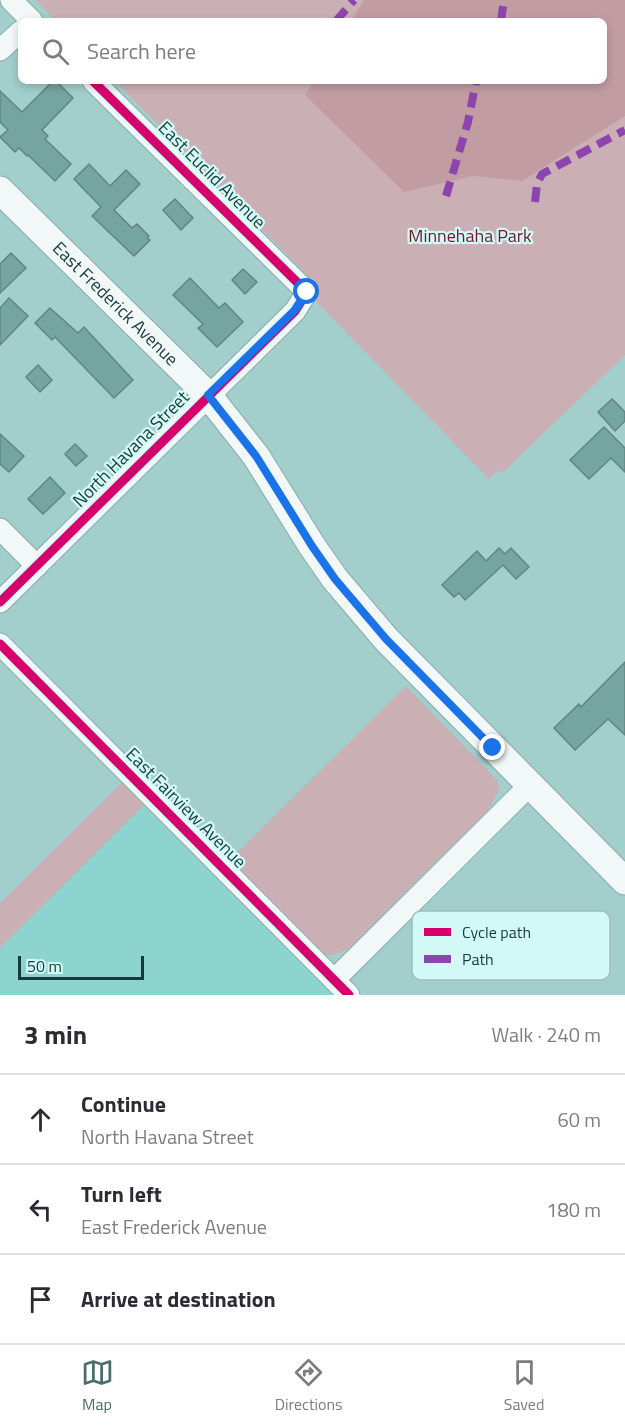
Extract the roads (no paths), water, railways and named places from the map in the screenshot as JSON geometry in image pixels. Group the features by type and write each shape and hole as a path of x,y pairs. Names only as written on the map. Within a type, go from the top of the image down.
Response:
{"main road":[{"name":"East Frederick Avenue","path":"0,190 208,395 256,456 312,546 386,639 625,881"}],"street":[{"path":"11,0 29,18"},
{"path":"0,50 18,34"},
{"name":"East Euclid Avenue","path":"96,84 307,292"},
{"name":"North Havana Street","path":"0,602 295,310 307,292"},
{"path":"0,529 37,566"},
{"name":"East Fairview Avenue","path":"0,644 349,995"},
{"path":"334,980 530,785"}],"park label":[{"name":"Minnehaha Park","path":"470,236"}]}
